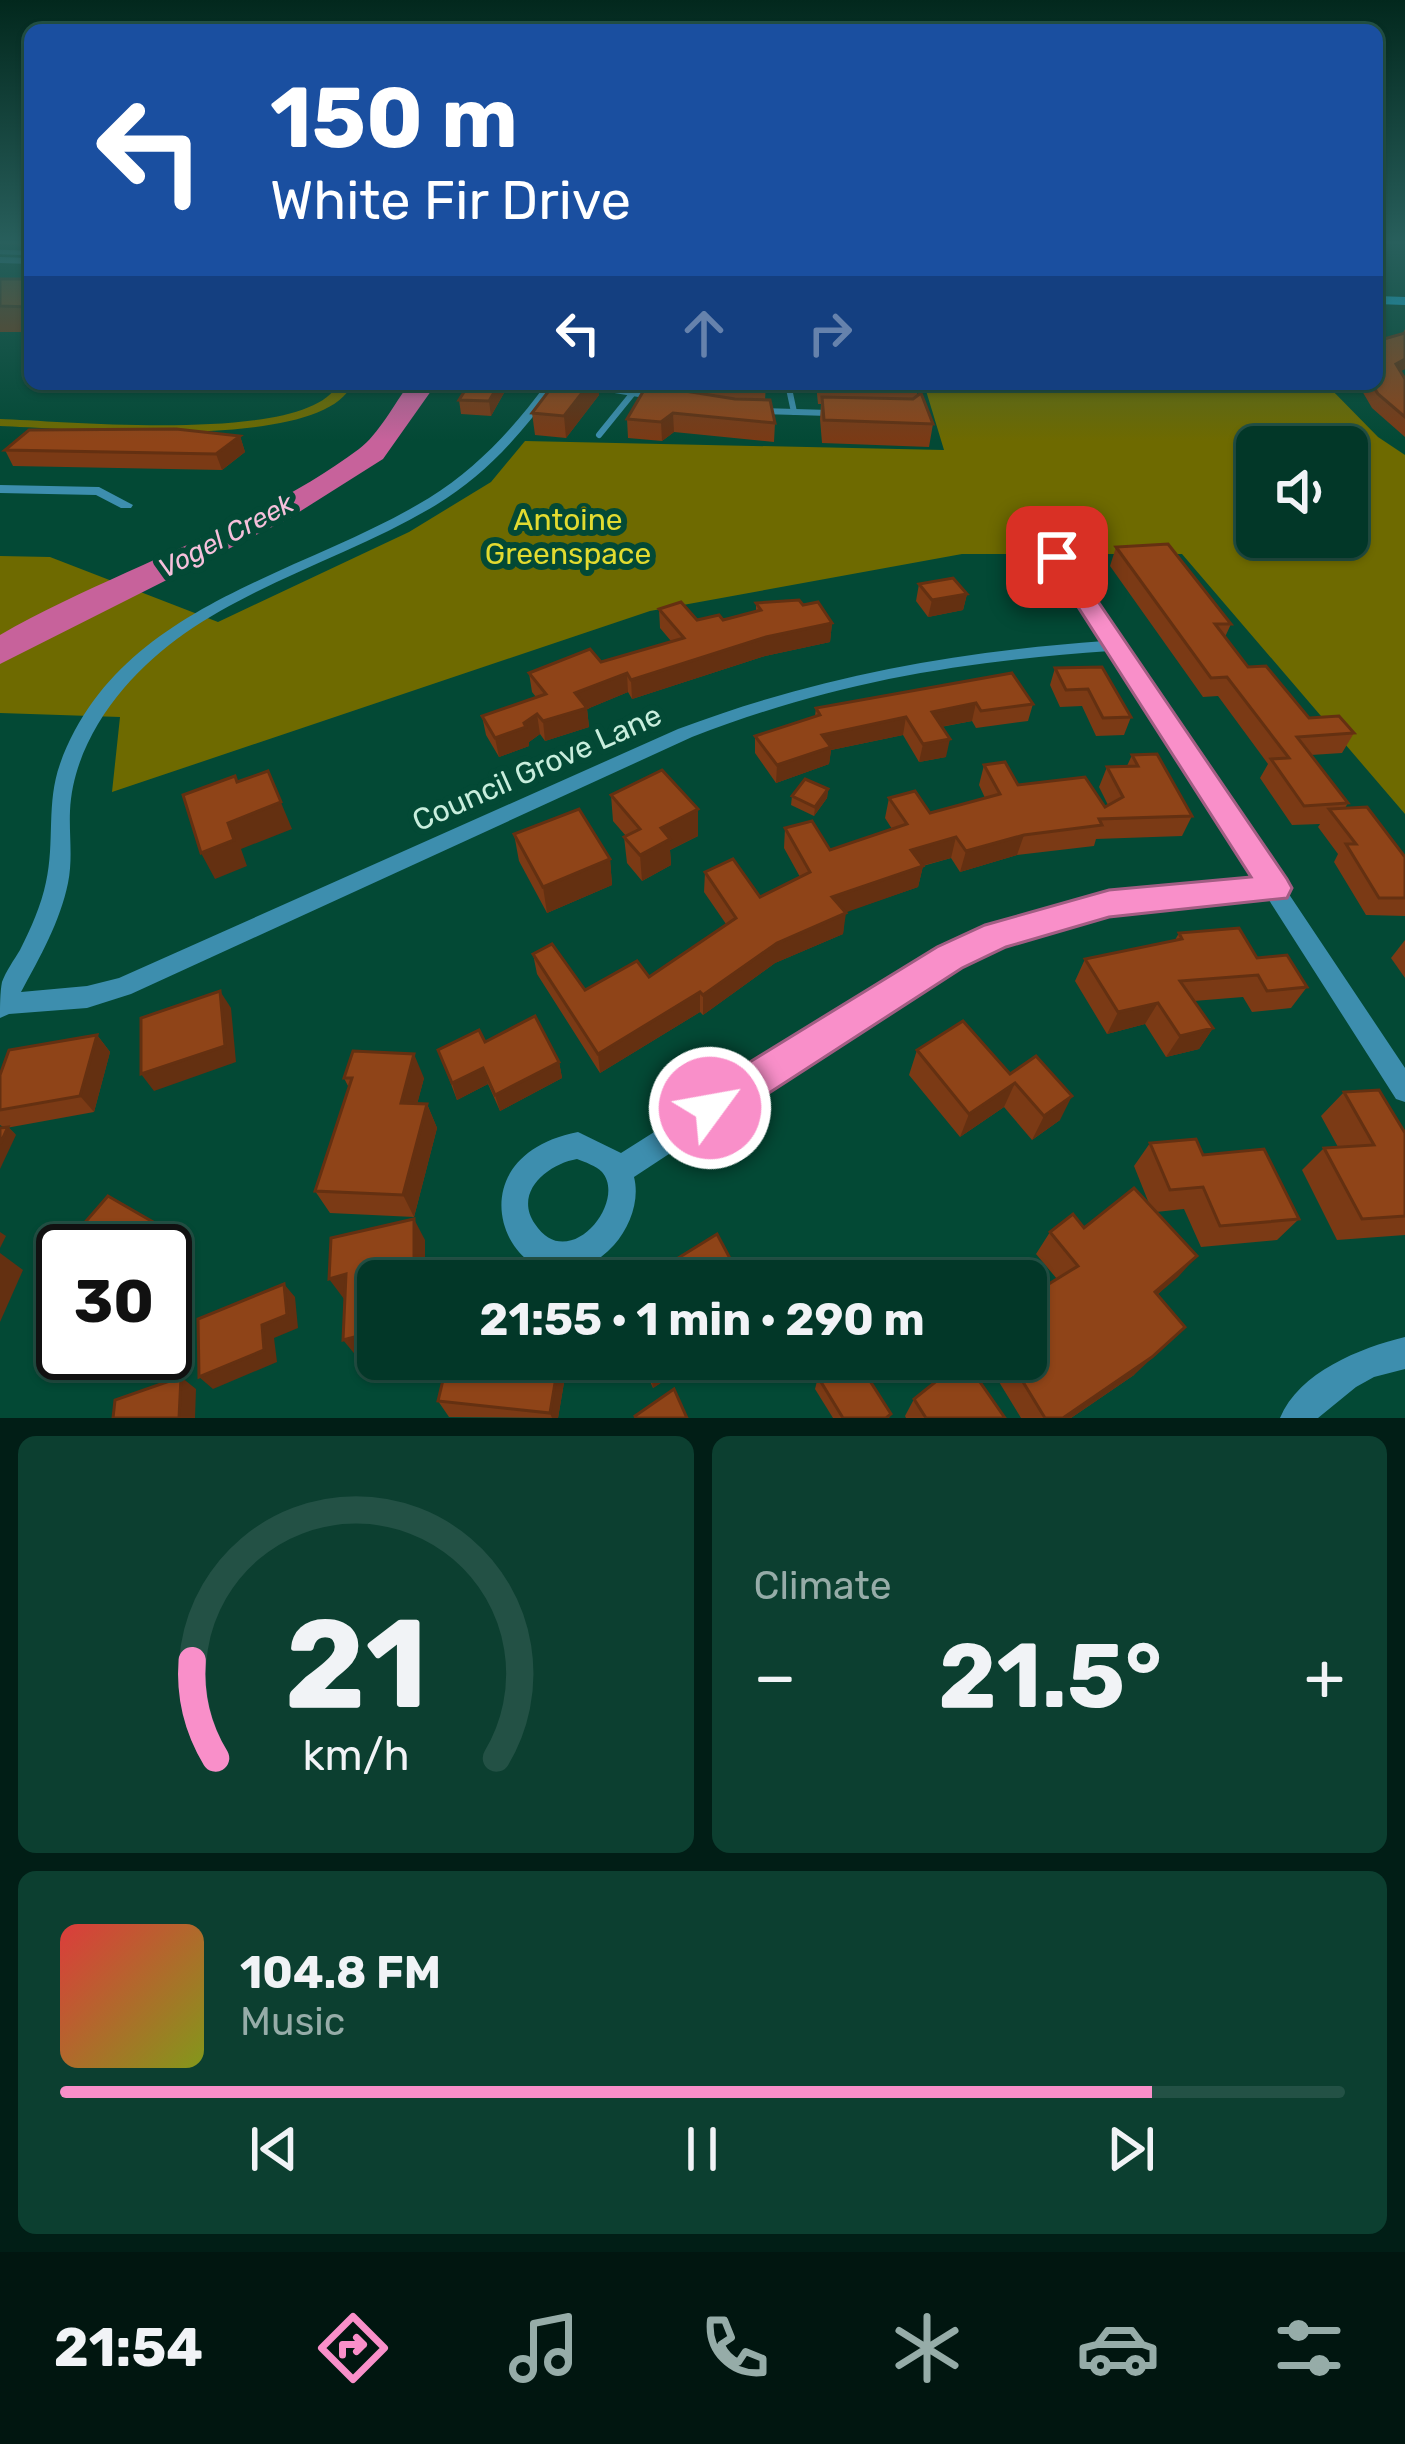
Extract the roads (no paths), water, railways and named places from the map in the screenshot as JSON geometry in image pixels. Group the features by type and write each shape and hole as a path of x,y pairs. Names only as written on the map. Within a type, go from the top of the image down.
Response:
{"street":[{"path":"1,1005 44,925 57,883 61,800 76,746 129,671 208,612 308,559 404,517 472,475 513,438 548,390"},
{"path":"0,489 99,491 126,506"},
{"path":"1057,557 1405,1090"},
{"name":"Council Grove Lane","path":"1,1005 87,997 123,986 685,734 767,702 908,665 1113,646"},
{"path":"617,1172 950,957 997,935 1109,903 1276,888"},
{"path":"1295,1418 1342,1373 1367,1361 1405,1353"}],"lane":[{"path":"615,390 653,396"},
{"path":"789,390 794,412"},
{"path":"599,435 633,393"},
{"path":"754,411 840,412"}],"waterway":[{"name":"Vogel Creek","path":"0,652 71,610 277,512 373,453 419,390"}],"park label":[{"name":"Antoine Greenspace","path":"568,537"}]}
